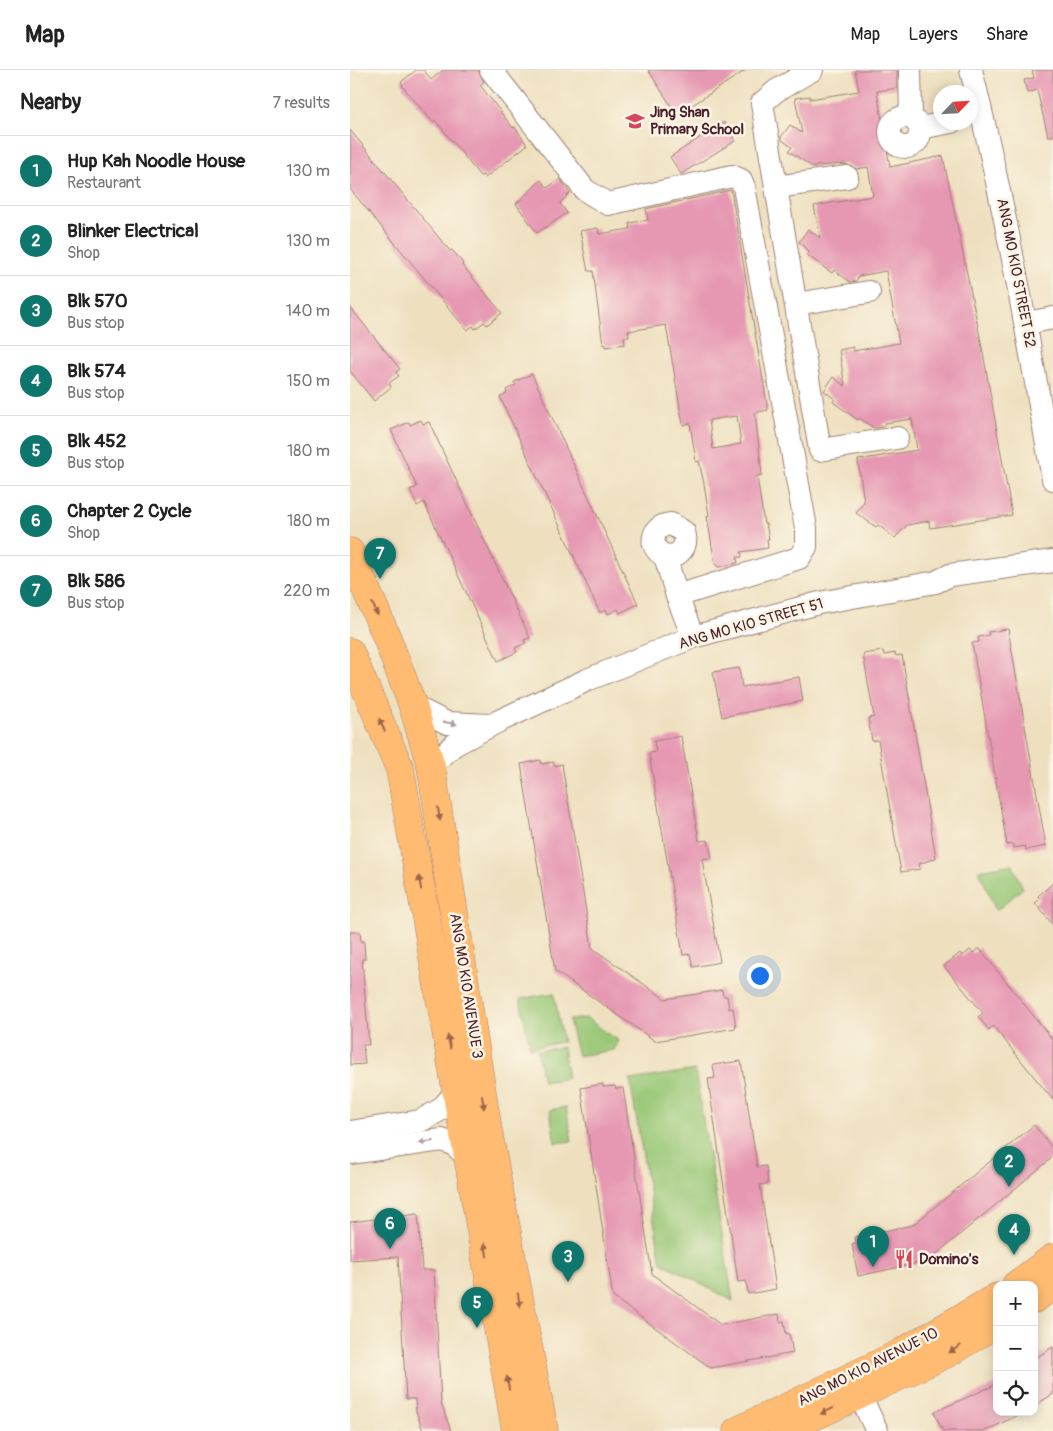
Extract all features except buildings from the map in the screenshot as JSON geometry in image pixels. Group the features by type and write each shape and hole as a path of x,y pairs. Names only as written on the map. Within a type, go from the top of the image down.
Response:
{"main road":[{"name":"ANG MO KIO AVENUE 3","path":"350,552 386,633 413,706 431,766 488,1131 544,1431"},
{"name":"ANG MO KIO AVENUE 3","path":"350,652 400,769 458,1090 516,1431"},
{"path":"1021,1281 1053,1258"},
{"path":"1038,1297 1053,1286"},
{"name":"ANG MO KIO AVENUE 10","path":"783,1431 856,1386 899,1354 993,1299"},
{"name":"ANG MO KIO AVENUE 10","path":"737,1431 948,1353 993,1325"}],"street":[{"path":"492,70 585,190 608,204 732,176 741,180 744,187 806,528 806,547 799,558 677,596"},
{"path":"812,70 776,91 762,103 820,450 897,438"},
{"path":"910,70 915,123"},
{"name":"ANG MO KIO STREET 52","path":"971,70 973,85"},
{"path":"909,154 894,143 889,130 897,118 915,123 933,122"},
{"name":"ANG MO KIO STREET 52","path":"978,122 1027,323 1053,479"},
{"path":"776,187 847,178"},
{"path":"796,304 869,292"},
{"path":"1027,323 1053,318"},
{"path":"665,556 677,596 693,637"},
{"name":"ANG MO KIO STREET 51","path":"431,766 454,745 491,725 587,680 693,637 819,603 936,582 950,575 1053,561"},
{"name":"ANG MO KIO STREET 51","path":"936,582 952,587 1053,571"},
{"name":"ANG MO KIO STREET 51","path":"413,706 447,724 491,725"},
{"path":"350,1132 420,1122 440,1110 458,1090"},
{"path":"350,1153 442,1140 453,1144 469,1158"},
{"path":"856,1386 878,1431"}],"green space":[{"path":"1012,864 1023,888 996,911 979,870"},
{"path":"554,993 563,1042 530,1048 520,999"},
{"path":"586,1018 619,1041 614,1050 578,1056 569,1020"},
{"path":"563,1047 568,1078 543,1082 537,1051"},
{"path":"695,1070 733,1301 661,1262 630,1080"},
{"path":"566,1107 572,1141 555,1143 550,1110"}],"place":[{"name":"Jing Shan Primary School","path":"635,121"},
{"name":"Blk 586","path":"380,579"},
{"name":"Blinker Electrical","path":"1009,1187"},
{"name":"Chapter 2 Cycle","path":"390,1249"},
{"name":"Blk 574","path":"1014,1255"},
{"name":"Domino's","path":"904,1259"},
{"name":"Hup Kah Noodle House","path":"873,1267"},
{"name":"Blk 570","path":"568,1282"},
{"name":"Blk 452","path":"477,1328"}]}
